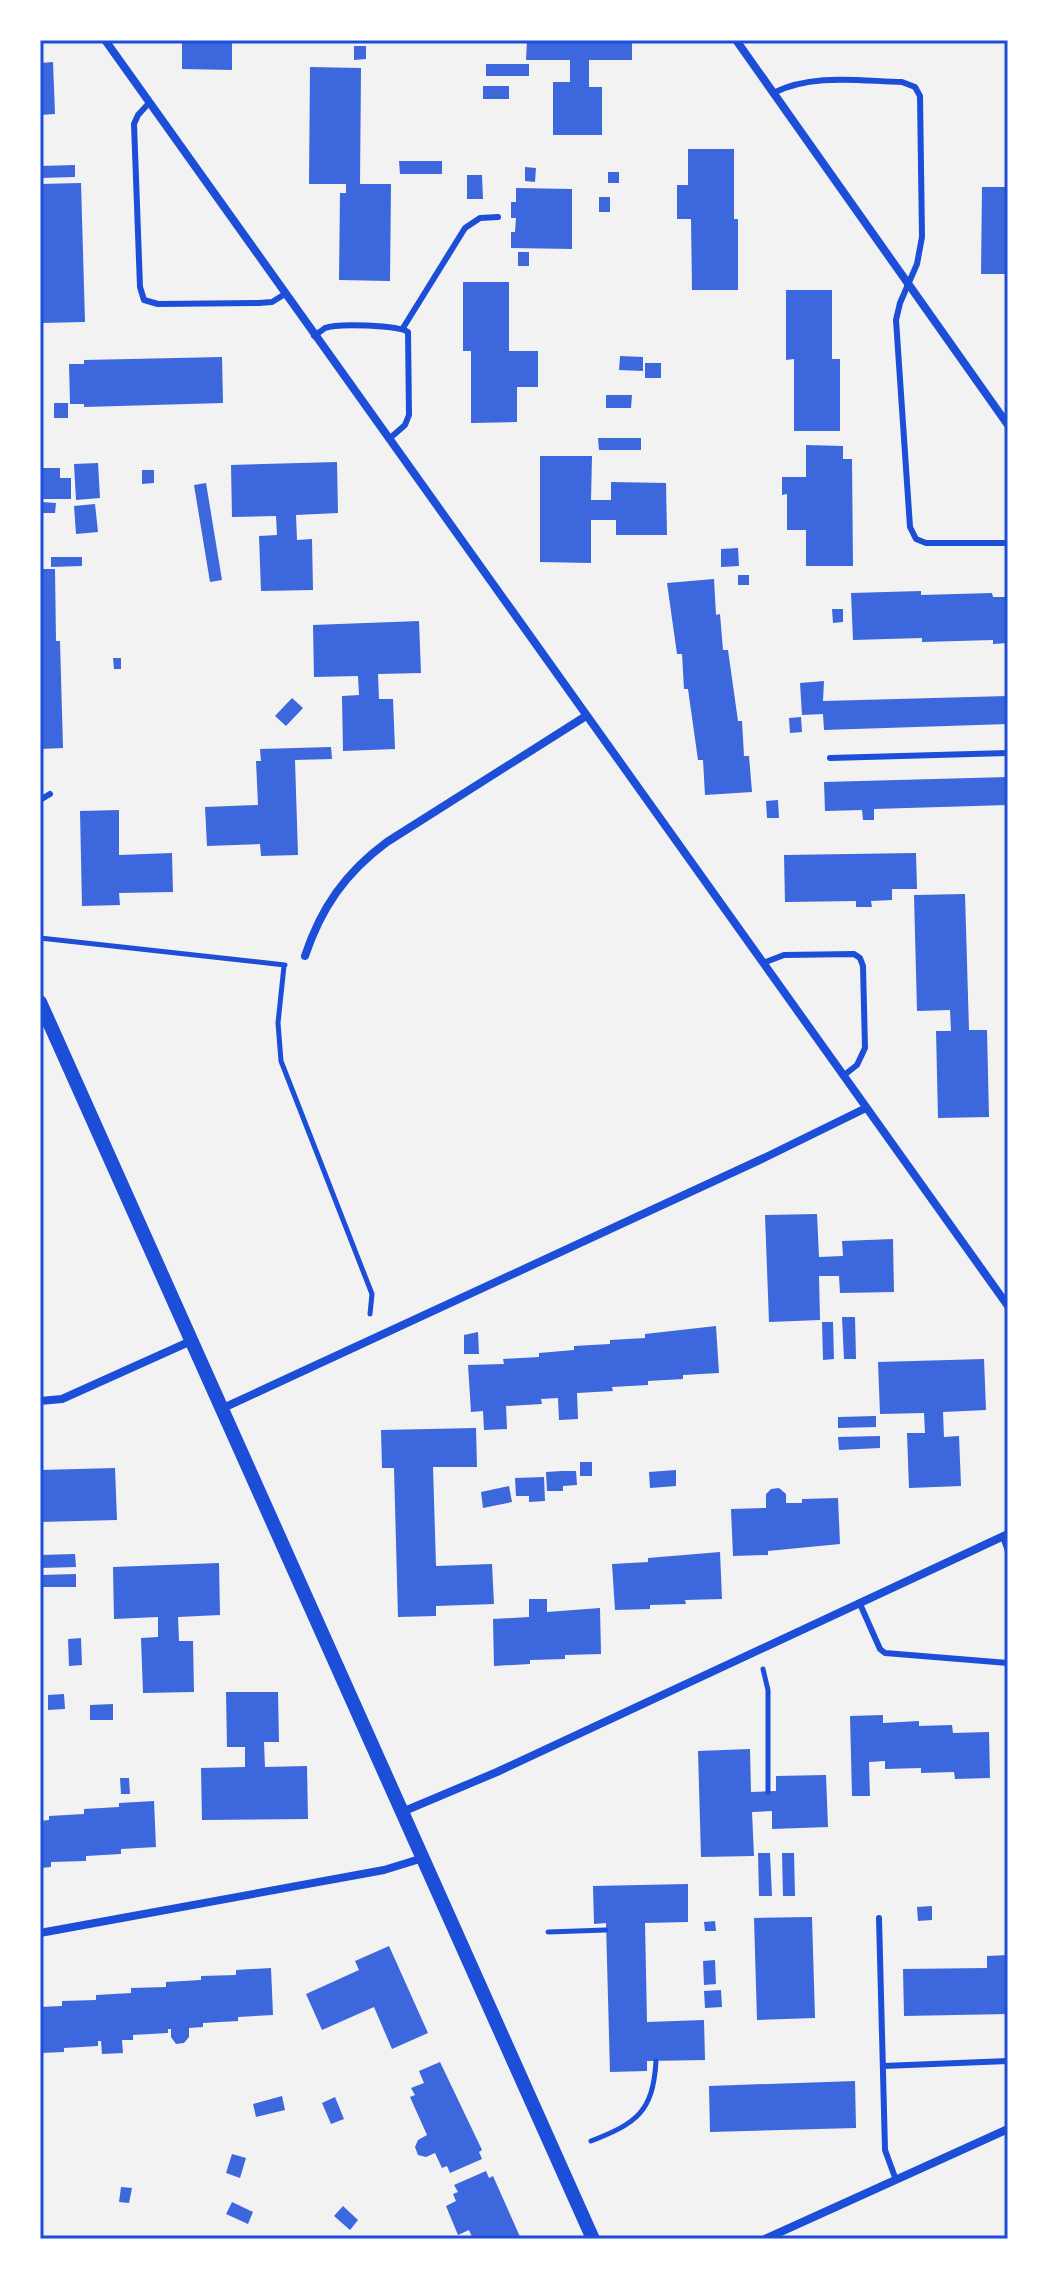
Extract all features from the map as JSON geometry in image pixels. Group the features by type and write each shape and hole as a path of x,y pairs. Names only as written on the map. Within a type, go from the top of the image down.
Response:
{"street":[{"path":"105,40 1008,1306"},
{"path":"736,40 1008,425"},
{"path":"305,956 322,913 357,865 387,842 586,716"},
{"path":"40,1002 44,1022 191,1341 593,2239"},
{"path":"220,1409 866,1108"},
{"path":"40,1401 62,1399 191,1341"},
{"path":"402,1812 497,1772 1006,1536"},
{"path":"40,1933 369,1873 423,1858"},
{"path":"765,2239 1008,2129"}],"lane":[{"path":"773,93 791,84 810,81 907,82 915,87 920,96 922,237 917,264 896,320 910,527 916,539 926,543 1008,543"},
{"path":"149,103 134,124 140,287 144,300 158,304 259,303 272,302 285,294"},
{"path":"403,328 465,228 480,218 498,217"},
{"path":"314,336 325,328 335,326 403,328"},
{"path":"389,439 405,425 409,415 410,338 403,328"},
{"path":"830,758 1008,753"},
{"path":"40,800 50,794"},
{"path":"763,963 784,955 854,954 860,958 863,966 865,1048 857,1065 843,1076"},
{"path":"1006,1536 1008,1551"},
{"path":"860,1604 880,1649 885,1653 1008,1663"},
{"path":"879,1918 885,2150 896,2180"},
{"path":"883,2066 1008,2061"}],"path":[{"path":"40,938 285,965 278,1023 281,1061 372,1294 372,1309 366,1327 368,1342"},
{"path":"756,1651 768,1690 768,1792"},
{"path":"548,1932 606,1930"},
{"path":"591,2141 621,2130 641,2115 653,2092 656,2061"}],"building":[{"path":"182,40 232,40 232,70 182,69"},
{"path":"527,40 632,40 632,60 589,60 589,87 602,87 602,135 553,135 553,82 570,82 570,60 526,60"},
{"path":"354,46 366,46 366,59 354,60"},
{"path":"53,62 55,114 40,115 40,63"},
{"path":"486,64 529,64 529,76 486,76"},
{"path":"310,67 361,68 360,184 391,184 390,281 339,280 340,193 346,193 346,184 309,184"},
{"path":"483,86 509,86 509,99 483,99"},
{"path":"1005,103 1008,103 1008,178 1005,178"},
{"path":"688,149 734,149 738,290 692,290 691,219 677,219 677,185 688,185"},
{"path":"399,161 442,161 442,174 400,174"},
{"path":"75,165 75,177 40,178 40,166"},
{"path":"525,167 536,168 535,182 525,181"},
{"path":"608,172 619,172 619,183 608,183"},
{"path":"467,175 482,175 483,199 467,199"},
{"path":"81,183 85,322 40,323 40,184"},
{"path":"982,187 1008,187 1008,274 981,274"},
{"path":"516,188 572,189 572,249 511,248 511,232 515,232 516,218 511,218 511,202 516,202"},
{"path":"599,197 610,197 610,212 599,212"},
{"path":"518,252 529,252 529,266 518,266"},
{"path":"463,282 509,282 509,351 538,351 538,387 517,387 517,422 471,423 471,351 463,351"},
{"path":"786,290 832,290 832,359 840,359 840,431 794,431 794,359 786,360"},
{"path":"620,356 643,357 643,371 619,370"},
{"path":"222,357 223,403 84,407 84,404 70,404 69,364 84,364 84,360"},
{"path":"645,363 661,363 661,378 645,378"},
{"path":"606,395 632,395 631,408 606,408"},
{"path":"54,403 68,403 68,418 54,418"},
{"path":"598,438 641,438 641,450 599,450"},
{"path":"806,445 843,446 843,459 852,459 853,566 806,566 806,530 787,530 787,494 782,495 782,477 806,477"},
{"path":"540,456 592,456 591,500 611,500 611,482 666,483 667,535 616,535 616,520 591,520 591,563 540,562"},
{"path":"337,462 338,513 296,515 297,540 312,539 313,590 261,591 259,536 277,535 276,516 232,517 231,465"},
{"path":"98,463 100,498 76,500 74,464"},
{"path":"41,468 60,468 60,478 71,478 71,499 42,499"},
{"path":"142,470 154,470 154,483 142,484"},
{"path":"206,483 222,580 210,582 194,485"},
{"path":"41,502 56,503 55,513 41,513"},
{"path":"95,504 98,532 76,534 74,506"},
{"path":"738,548 739,566 721,567 721,549"},
{"path":"51,557 82,557 82,566 51,567"},
{"path":"40,569 55,569 63,748 40,749"},
{"path":"738,575 749,575 749,585 738,585"},
{"path":"714,579 716,615 720,614 723,650 728,650 738,721 742,721 744,756 749,756 752,792 705,795 703,760 698,760 688,689 684,689 682,654 677,654 667,583"},
{"path":"921,591 921,595 992,593 993,597 1008,597 1008,643 993,644 993,640 922,642 922,638 853,640 851,593"},
{"path":"832,609 843,609 843,622 833,623"},
{"path":"419,621 421,673 378,674 379,699 393,699 395,749 343,751 342,696 359,695 358,676 314,677 313,625"},
{"path":"113,658 121,658 121,669 114,669"},
{"path":"824,681 823,701 1008,696 1008,724 824,730 823,714 802,715 800,683"},
{"path":"292,698 303,708 286,726 275,716"},
{"path":"801,717 802,732 790,733 789,718"},
{"path":"331,747 332,759 295,760 298,855 261,856 260,844 207,846 205,807 258,805 256,761 261,761 260,749"},
{"path":"1008,777 1008,805 874,809 874,820 863,820 862,810 825,811 824,782"},
{"path":"778,800 779,818 767,818 766,801"},
{"path":"119,810 119,855 172,853 173,892 119,893 120,905 82,906 80,811"},
{"path":"916,853 917,889 892,889 892,900 871,901 872,907 856,907 856,901 785,902 784,855"},
{"path":"965,894 969,1030 987,1030 989,1117 938,1118 936,1031 951,1031 950,1010 917,1011 914,895"},
{"path":"817,1214 819,1257 843,1256 842,1241 893,1239 894,1292 840,1293 839,1276 819,1276 820,1320 769,1322 765,1215"},
{"path":"842,1317 855,1317 856,1359 844,1359"},
{"path":"822,1322 833,1322 834,1359 823,1360"},
{"path":"716,1326 719,1373 683,1375 683,1379 648,1381 648,1385 612,1387 613,1391 577,1393 578,1419 559,1420 558,1398 541,1399 542,1404 506,1406 507,1429 484,1430 483,1411 471,1412 468,1365 504,1364 503,1359 539,1357 539,1353 574,1350 574,1346 610,1344 610,1340 645,1338 645,1334"},
{"path":"478,1332 479,1354 464,1354 464,1335"},
{"path":"984,1359 986,1410 943,1412 944,1437 959,1436 961,1486 909,1488 907,1433 925,1433 924,1413 880,1414 878,1362"},
{"path":"876,1416 876,1427 838,1428 838,1417"},
{"path":"476,1428 477,1467 433,1467 436,1566 492,1564 494,1604 436,1606 436,1616 398,1617 394,1468 382,1468 381,1430"},
{"path":"880,1436 880,1448 839,1450 838,1437"},
{"path":"580,1462 592,1462 592,1476 580,1476"},
{"path":"115,1468 117,1520 40,1522 40,1470"},
{"path":"676,1470 676,1486 650,1488 649,1472"},
{"path":"576,1471 577,1485 563,1486 563,1491 547,1491 546,1472"},
{"path":"544,1477 545,1501 529,1502 529,1496 516,1496 515,1478"},
{"path":"509,1486 512,1502 483,1508 481,1492"},
{"path":"779,1488 786,1494 786,1503 802,1503 802,1499 838,1498 840,1544 768,1551 768,1555 733,1556 731,1509 766,1508 766,1494 771,1489"},
{"path":"720,1552 722,1599 685,1600 686,1604 615,1610 612,1564"},
{"path":"75,1554 76,1567 41,1568 40,1555"},
{"path":"219,1563 220,1615 178,1617 179,1641 193,1641 194,1692 143,1693 141,1638 158,1637 158,1617 114,1619 113,1567"},
{"path":"76,1574 76,1587 41,1587 41,1575"},
{"path":"529,1599 547,1599 547,1612 600,1608 601,1654 565,1655 565,1659 530,1660 530,1664 494,1666 493,1619 529,1617"},
{"path":"81,1638 82,1665 69,1666 68,1639"},
{"path":"226,1692 278,1692 279,1742 264,1742 265,1767 307,1766 308,1819 202,1820 201,1768 245,1767 245,1747 227,1747"},
{"path":"64,1694 65,1709 48,1710 48,1695"},
{"path":"113,1704 113,1720 90,1720 90,1705"},
{"path":"883,1715 883,1723 919,1721 919,1726 952,1725 953,1733 989,1732 990,1778 955,1779 954,1772 921,1773 921,1768 885,1769 885,1761 869,1762 870,1796 852,1796 850,1716"},
{"path":"750,1749 751,1792 776,1791 776,1776 826,1775 828,1827 772,1829 772,1811 752,1812 754,1856 701,1857 698,1751"},
{"path":"120,1778 129,1778 130,1794 121,1794"},
{"path":"154,1801 156,1847 121,1849 121,1854 86,1856 86,1861 51,1862 51,1867 40,1868 40,1821 49,1820 49,1816 84,1814 84,1809"},
{"path":"758,1853 770,1853 772,1896 759,1896"},
{"path":"782,1853 794,1853 795,1896 783,1896"},
{"path":"688,1884 688,1922 645,1923 647,2022 704,2020 705,2060 647,2061 647,2071 610,2072 606,1923 594,1924 593,1886"},
{"path":"932,1906 932,1920 918,1921 917,1907"},
{"path":"812,1917 815,2018 757,2020 754,1918"},
{"path":"715,1921 716,1931 705,1931 704,1922"},
{"path":"389,1946 428,2033 392,2049 374,2007 322,2030 306,1994 359,1970 355,1961"},
{"path":"1008,1955 1008,2014 904,2016 903,1969 987,1968 987,1956"},
{"path":"715,1960 716,1984 704,1985 703,1961"},
{"path":"271,1968 273,2015 203,2023 203,2027 189,2028 189,2037 184,2043 176,2044 171,2037 171,2029 168,2033 133,2035 133,2040 122,2040 123,2053 102,2054 101,2041 98,2041 98,2046 40,2053 40,2007 62,2006 62,2001 96,2000 96,1995 131,1993 131,1988 166,1987 166,1982 201,1980 201,1976 236,1975 236,1970"},
{"path":"721,1990 722,2007 705,2008 704,1991"},
{"path":"440,2062 482,2150 479,2152 482,2159 450,2173 447,2166 442,2168 435,2153 426,2157 418,2155 415,2147 418,2140 427,2135 410,2097 415,2095 411,2088 424,2083 419,2071"},
{"path":"855,2081 856,2128 710,2132 709,2086"},
{"path":"282,2096 285,2110 256,2117 253,2104"},
{"path":"335,2097 344,2119 331,2124 322,2103"},
{"path":"232,2154 246,2158 240,2178 226,2173"},
{"path":"486,2171 489,2178 493,2176 521,2239 473,2239 469,2230 458,2235 446,2206 456,2201 453,2194 458,2192 454,2185"},
{"path":"121,2187 132,2188 129,2203 119,2202"},
{"path":"232,2202 253,2212 248,2224 226,2214"},
{"path":"343,2206 358,2220 350,2230 334,2216"}]}
